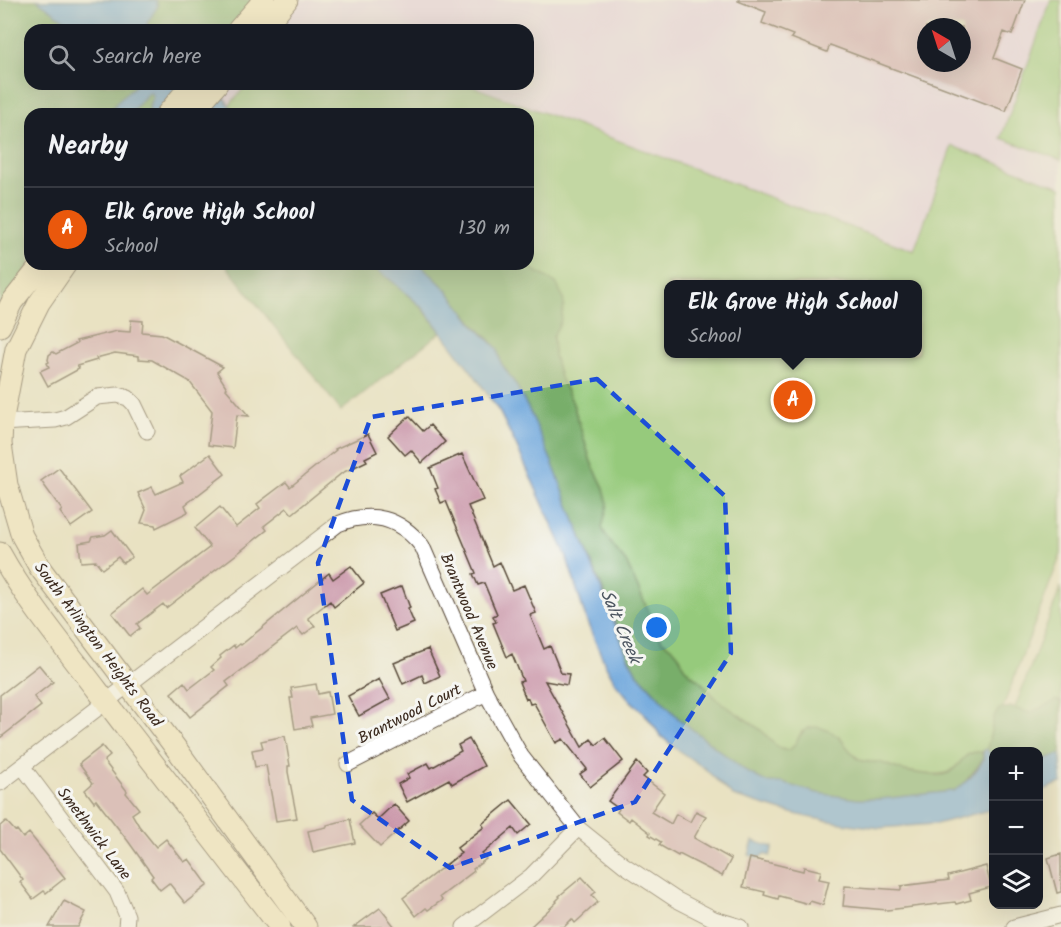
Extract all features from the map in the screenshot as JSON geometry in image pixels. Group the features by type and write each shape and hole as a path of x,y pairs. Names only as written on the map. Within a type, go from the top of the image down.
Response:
{"main road":[{"path":"243,24 264,0"},
{"path":"267,24 287,0"},
{"path":"172,108 187,90"},
{"path":"196,108 212,90"},
{"path":"0,326 12,302 37,270"},
{"name":"South Arlington Heights Road","path":"62,270 39,303 16,349 1,423 2,455 11,503 22,536 40,568 306,927"},
{"name":"South Arlington Heights Road","path":"0,553 38,612 280,927"}],"street":[{"path":"1,423 55,420 66,417 98,397 118,395 128,398 134,404 147,431"},
{"name":"Brantwood Avenue","path":"0,783 338,524 347,520 368,517 388,520 407,530 422,546 486,693 521,756 578,828 624,865 711,923 741,927"},
{"name":"Brantwood Court","path":"348,764 486,693"},
{"name":"Smethwick Lane","path":"22,766 117,892 127,916 126,927"},
{"path":"464,927 531,876 578,828"},
{"path":"1014,927 1061,915"}],"highlighted area":[{"path":"597,379 725,496 731,653 635,802 450,868 352,800 318,563 371,417"}],"shaded area":[{"path":"299,0 1061,0 1061,554 984,750 983,758 604,592 552,462 447,290 426,270 534,270 534,108 231,108 222,93 224,90 534,90 534,24 279,24"}],"green space":[{"path":"0,0 37,0 71,24 24,24 24,90 131,90 112,108 24,108 24,270 27,270 0,326"},
{"path":"156,0 264,0 243,24 147,24 157,6"},
{"path":"1051,0 1061,0 1061,160 1001,138"},
{"path":"242,90 482,90 530,108 230,108 229,106"},
{"path":"148,93 151,93 154,98 149,108 134,108"},
{"path":"534,109 914,251 952,146 1061,187 1061,554 987,749 970,753 953,769 936,774 913,772 879,762 863,761 851,753 839,736 802,731 791,749 784,750 747,720 717,700 685,669 680,657 662,641 626,562 602,528 604,488 591,462 572,401 560,378 554,355 553,336 560,323 528,270 534,270"},
{"path":"230,270 377,270 422,308 441,332 341,411"},
{"path":"426,270 534,270 556,283 563,297 564,306 560,323 553,336 554,355 560,378 572,401 591,462 604,488 608,504 602,528 626,562 662,641 676,651 689,672 718,700 758,728 780,749 789,750 804,731 817,727 837,736 862,761 878,762 905,771 936,775 953,770 969,754 982,752 983,758 979,765 960,788 953,791 881,799 857,799 817,793 782,783 766,782 747,772 679,719 636,672 627,655 604,592 532,416 516,385 501,363 492,342 447,290"},
{"path":"1061,587 1061,744 1003,739"},
{"path":"1056,700 1061,702 1061,754 1043,760 1043,747 989,747 989,752 987,749 994,717 999,709 1011,707 1030,713"}],"water":[{"path":"37,0 156,0 158,6 147,24 71,24"},
{"path":"131,90 220,90 231,108 149,108 153,98 151,93 148,93 135,108 112,108"},
{"path":"377,270 426,270 447,290 475,326 497,348 501,363 516,385 532,416 552,462 627,655 636,672 679,719 747,772 766,782 782,783 817,793 857,799 881,799 953,791 975,772 983,759 984,750 987,749 989,752 989,810 936,824 880,828 812,818 733,796 703,767 661,736 645,714 615,682 605,664 587,622 566,555 499,411 423,308"},
{"path":"1061,754 1061,783 1043,790 1043,760"},
{"path":"753,841 773,847 770,856 764,854 759,858 749,855"}],"building":[{"path":"738,0 1025,0 1012,35 1004,32 994,58 1022,69 1006,111 830,45 827,52 791,38 793,35 762,23 766,12"},
{"path":"131,320 143,321 142,332 162,334 223,367 217,372 226,389 249,416 237,415 233,448 208,445 212,411 189,381 152,360 115,353 77,366 79,369 48,386 40,371 49,367 47,363 49,355 53,352 56,354 77,343 76,341 117,331 130,332"},
{"path":"409,416 423,431 430,425 445,442 422,463 411,450 405,455 388,436"},
{"path":"368,434 377,452 365,458 367,461 342,473 292,514 287,508 264,526 267,530 238,553 166,608 163,604 137,624 140,628 130,636 112,613 142,589 147,595 210,547 195,528 220,507 236,527 260,508 257,504 286,482 290,487 335,449"},
{"path":"210,454 225,474 185,505 188,512 156,528 155,525 141,523 146,510 138,493 152,487 156,494 183,482 180,476"},
{"path":"462,454 483,500 468,506 493,566 500,562 512,590 524,585 536,613 530,615 544,649 550,646 561,673 569,674 567,685 545,681 582,747 591,739 596,745 605,738 623,761 590,787 580,774 587,769 563,739 556,743 534,703 530,704 528,698 526,699 519,682 523,681 512,654 507,657 493,623 496,622 493,616 497,614 484,583 478,585 473,574 476,573 446,501 441,503 435,489 438,488 430,468"},
{"path":"59,468 92,512 71,527 41,481"},
{"path":"112,530 132,557 123,563 118,557 102,569 96,561 81,562 79,543 91,541 93,537 105,535"},
{"path":"351,566 364,583 334,607 330,601 308,618 315,626 303,635 297,628 226,682 229,686 190,717 171,693 184,682 189,689 214,670 211,667 234,645 235,648 241,645 329,573 333,579"},
{"path":"402,586 414,623 395,631 380,595"},
{"path":"428,649 440,676 425,683 422,675 403,684 394,663"},
{"path":"39,665 53,682 34,697 41,706 0,738 0,695"},
{"path":"379,679 390,699 359,716 348,696"},
{"path":"316,684 318,694 328,692 332,714 310,718 312,726 295,729 290,698 293,698 291,688"},
{"path":"285,736 290,766 288,766 288,772 297,818 276,821 266,765 255,767 252,750 263,748 261,741"},
{"path":"469,739 484,766 452,784 449,779 407,802 398,784 409,778 407,774 428,763 431,768 461,751 458,745"},
{"path":"102,746 110,756 104,761 139,809 132,814 139,826 156,847 166,839 184,862 189,859 208,885 185,903 169,883 160,890 128,841 96,800 94,802 85,790 93,783 79,764"},
{"path":"637,762 647,773 643,777 664,793 651,812 671,824 676,814 690,822 696,811 706,816 694,838 731,859 722,876 659,845 661,842 649,835 650,833 631,818 629,821 617,812 619,809 608,801"},
{"path":"511,800 531,824 518,835 513,828 482,854 486,859 473,869 474,871 440,897 442,900 416,916 403,898 461,853 457,848 484,827 482,824"},
{"path":"394,804 409,821 380,847 359,825 372,813 378,819"},
{"path":"350,819 355,843 313,852 308,831"},
{"path":"6,821 23,838 29,833 65,878 46,893 44,891 33,899 20,882 23,880 0,849 0,826"},
{"path":"1061,854 1061,892 1057,893 1048,858"},
{"path":"750,858 803,871 804,867 821,871 819,879 829,881 823,905 810,901 809,904 779,896 778,899 764,895 765,892 743,887"},
{"path":"986,866 989,888 969,893 971,900 956,904 955,902 887,910 843,906 845,886 901,890 901,886 949,880 948,876"},
{"path":"582,877 596,892 592,895 598,902 575,923 572,919 564,927 530,927 557,902 559,896"},
{"path":"64,901 86,912 78,927 49,927"},
{"path":"380,908 395,927 354,927"}],"place":[{"name":"Elk Grove High School","path":"793,400"}],"water label":[{"name":"Salt Creek","path":"621,626"}]}
